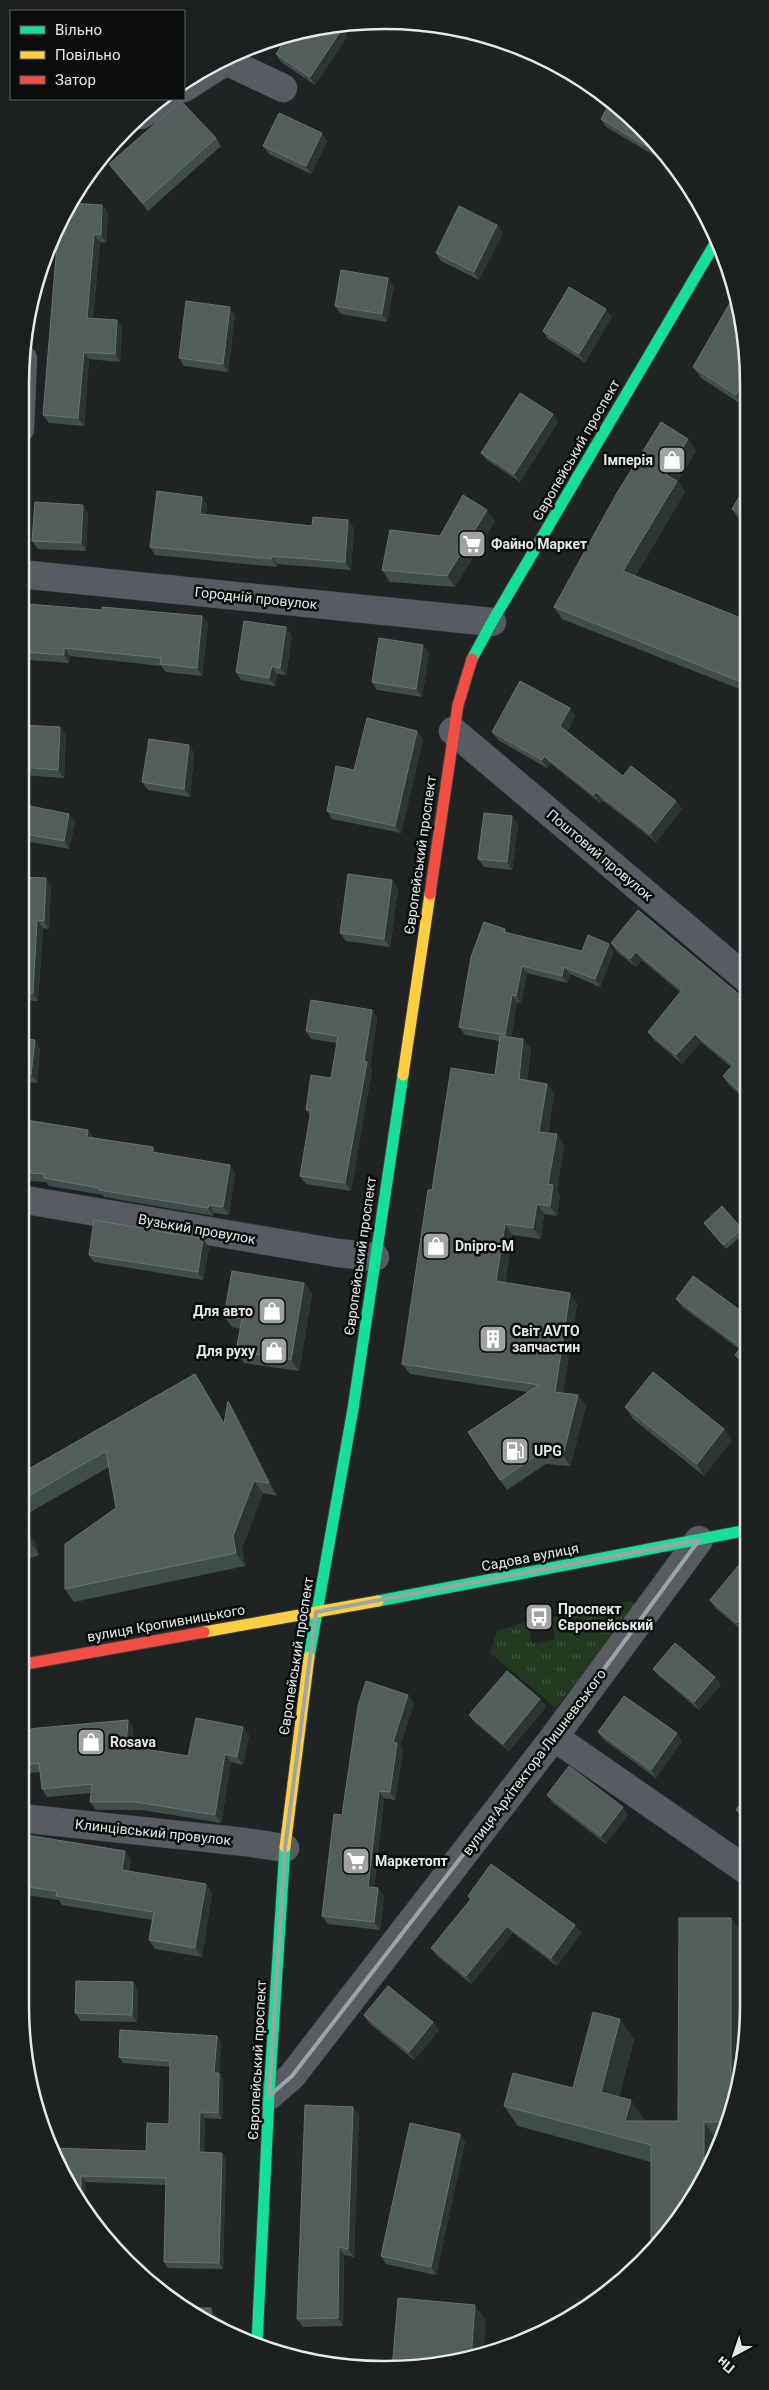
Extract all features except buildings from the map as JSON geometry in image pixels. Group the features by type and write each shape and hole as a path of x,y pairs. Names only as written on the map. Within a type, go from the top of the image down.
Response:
{"main road":[{"name":"Європейський проспект","path":"257,2337 269,2096 285,1848 304,1684 353,1409 458,705 472,660 492,622 712,246"},
{"name":"Садова вулиця","path":"316,1612 740,1532"},
{"name":"вулиця Кропивницького","path":"29,1663 316,1612"}],"street":[{"path":"231,63 283,88"},
{"name":"Городній провулок","path":"29,575 492,622"},
{"name":"Поштовий провулок","path":"453,731 740,973"},
{"name":"Вузький провулок","path":"29,1201 338,1253 375,1257"},
{"name":"вулиця Архітектора Лишневського","path":"269,2096 292,2076 554,1737 699,1540"},
{"path":"554,1737 740,1866"},
{"name":"Клинцівський провулок","path":"29,1819 285,1848"}],"highlighted area":[{"path":"699,1540 554,1737 292,2076 269,2096 285,1848 316,1612"}],"green space":[{"path":"632,1601 635,1604 633,1609 556,1708 490,1653 497,1631 528,1621 532,1644 555,1639 551,1618"}],"traffic: fast":[{"path":"472,659 713,247"},
{"path":"309,1657 353,1409 403,1075"},
{"path":"378,1601 740,1532"},
{"path":"257,2337 269,2096 285,1847"}],"traffic: slow":[{"path":"403,1075 430,894"},
{"path":"204,1632 378,1601"},
{"path":"285,1847 309,1657"}],"traffic: jam":[{"path":"430,894 458,705 472,659"},
{"path":"29,1663 204,1632"}],"place":[{"name":"Імперія","path":"672,460"},
{"name":"Файно Маркет","path":"472,544"},
{"name":"Dnipro-M","path":"436,1246"},
{"name":"Для авто","path":"272,1311"},
{"name":"Світ AVTO запчастин","path":"493,1339"},
{"name":"Для руху","path":"274,1351"},
{"name":"UPG","path":"515,1451"},
{"name":"Проспект Європейський","path":"539,1617"},
{"name":"Rosava","path":"91,1742"},
{"name":"Маркетопт","path":"356,1861"}]}
